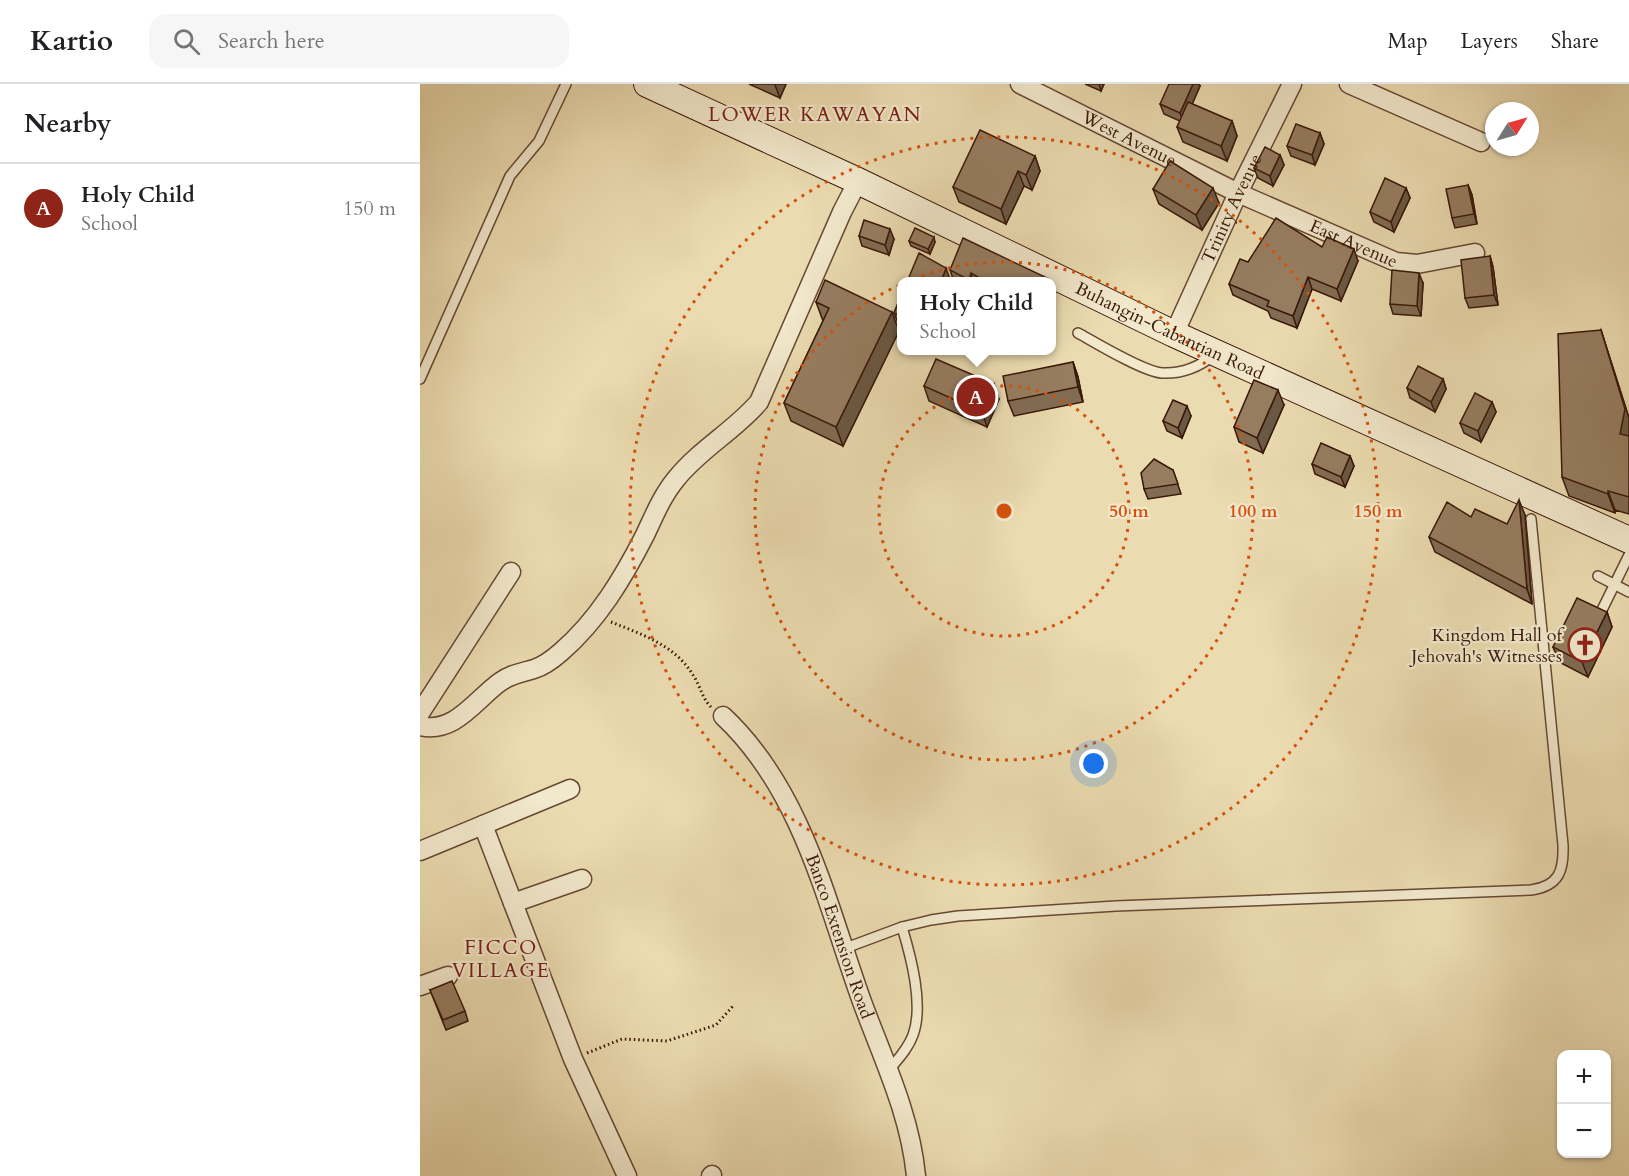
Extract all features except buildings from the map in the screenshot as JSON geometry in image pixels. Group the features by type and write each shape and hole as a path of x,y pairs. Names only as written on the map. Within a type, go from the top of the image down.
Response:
{"main road":[{"name":"Buhangin-Cabantian Road","path":"647,84 858,181 1174,334 1629,540"}],"street":[{"name":"West Avenue","path":"1020,84 1238,193"},
{"name":"Trinity Avenue","path":"1174,334 1238,193 1292,84"},
{"path":"1349,84 1481,142"},
{"path":"420,726 436,728 450,723 463,715 501,681 550,661 563,651 595,615 621,580 655,511 674,481 694,458 744,419 759,402 833,232 858,181"},
{"name":"East Avenue","path":"1238,193 1396,262 1418,264 1475,253"},
{"path":"420,713 511,572"},
{"name":"Banco Extension Road","path":"723,716 754,751 784,797 808,848 909,1126 916,1176"},
{"path":"420,850 570,789"},
{"path":"483,825 573,1059 627,1176"},
{"path":"513,903 582,879"},
{"path":"420,986 448,976"}],"lane":[{"path":"420,379 510,176 538,141 566,84"},
{"path":"1078,333 1129,361 1160,374 1177,373 1200,366 1217,353"},
{"path":"843,949 902,927 931,920 981,915 1152,904 1531,890 1548,885 1561,872 1563,845 1531,519"},
{"path":"1600,614 1629,555"},
{"path":"1598,576 1616,583 1629,592"},
{"path":"889,1070 905,1051 914,1034 917,1015 910,954 902,927"}],"path":[{"path":"595,615 655,640 671,651 693,674 707,704 723,716"},
{"path":"573,1059 622,1039 667,1041 716,1025 733,1006"}],"place":[{"name":"Holy Child","path":"976,397"},
{"name":"Kingdom Hall of Jehovah's Witnesses","path":"1585,645"}],"district":[{"name":"LOWER KAWAYAN","path":"815,114"},
{"name":"FICCO VILLAGE","path":"501,958"}]}
